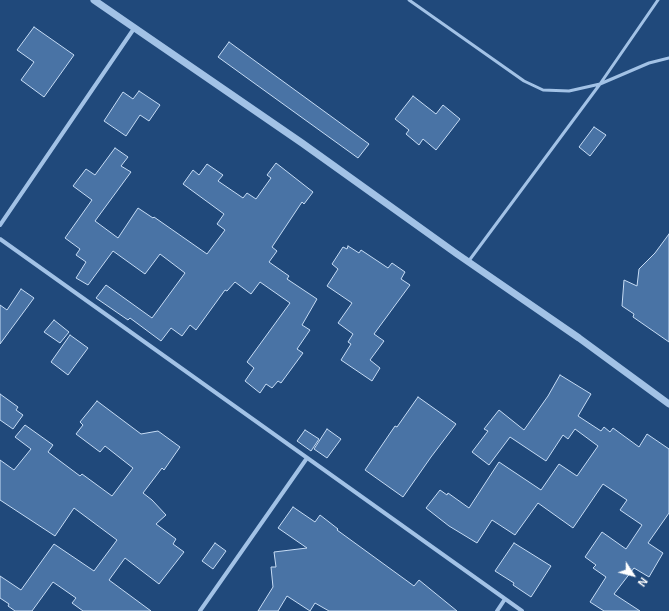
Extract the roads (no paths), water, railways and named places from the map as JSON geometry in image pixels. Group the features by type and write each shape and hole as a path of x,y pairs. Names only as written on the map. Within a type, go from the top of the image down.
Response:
{"street":[{"path":"94,0 302,143 468,262 579,338 669,404"},
{"path":"0,225 135,27"},
{"path":"0,239 522,611"},
{"path":"200,611 306,458"},
{"path":"497,611 505,599"}],"lane":[{"path":"409,0 524,80 542,90 569,91 600,84 649,64 669,58"},
{"path":"468,262 600,84 658,0"}]}
